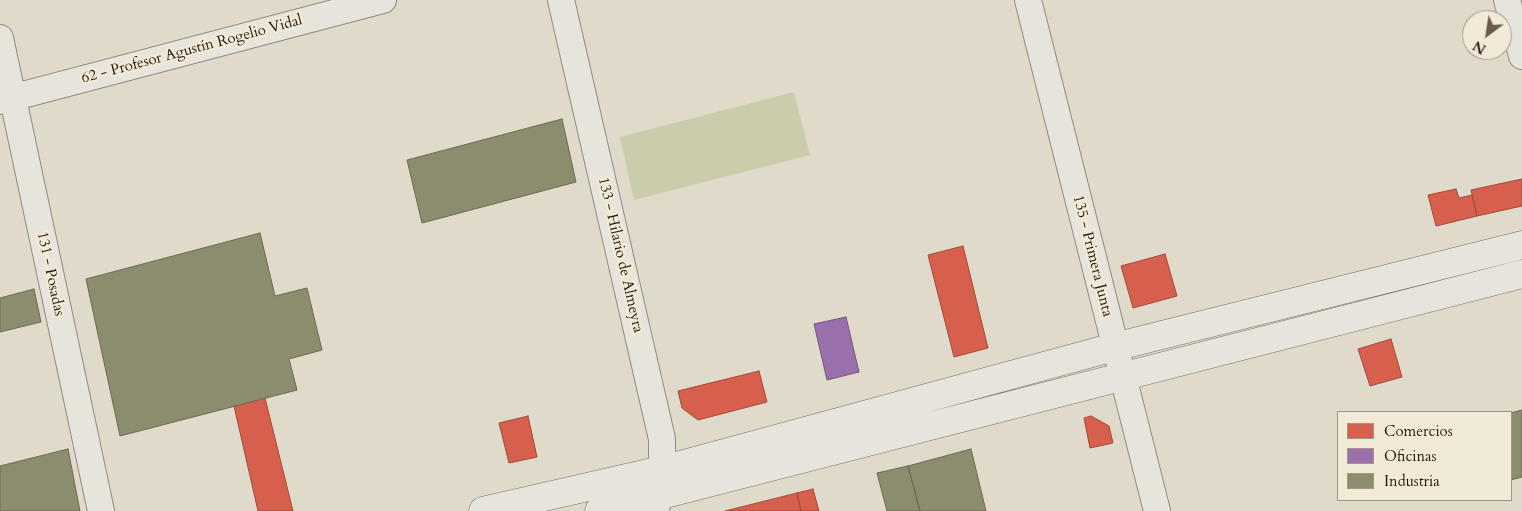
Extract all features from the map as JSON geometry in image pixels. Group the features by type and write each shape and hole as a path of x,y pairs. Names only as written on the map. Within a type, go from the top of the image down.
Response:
{"main road":[{"path":"483,511 662,470 1114,347 1522,245"},
{"path":"600,511 657,504 1123,377 1522,274"}],"street":[{"name":"62 - Profesor Agustín Rogelio Vidal","path":"6,99 383,0"},
{"name":"133 - Hilario de Almeyra","path":"561,0 660,430 662,470 657,504"},
{"name":"135 - Primera Junta","path":"1028,0 1114,347 1157,511"},
{"path":"1507,0 1522,56"},
{"name":"131 - Posadas","path":"0,38 6,99 101,511"}],"green space":[{"path":"794,92 810,155 634,200 620,137"}],"building: Comercios":[{"path":"1522,179 1522,206 1477,216 1471,190"},
{"path":"1456,189 1459,198 1472,195 1477,216 1436,226 1428,195"},
{"path":"963,246 988,348 954,357 928,255"},
{"path":"1165,254 1177,296 1133,308 1121,266"},
{"path":"1391,339 1402,377 1370,386 1358,349"},
{"path":"759,371 767,402 698,420 682,408 678,391"},
{"path":"265,398 293,511 258,511 234,406"},
{"path":"528,416 537,457 509,463 499,423"},
{"path":"1091,416 1109,426 1113,443 1090,448 1084,418"},
{"path":"813,489 819,511 801,511 797,493"},
{"path":"797,493 801,511 725,511"}],"building: Oficinas":[{"path":"846,317 859,372 827,380 814,324"}],"building: Industria":[{"path":"562,119 576,182 422,223 407,160"},
{"path":"260,233 275,296 307,288 322,350 289,359 297,390 120,436 86,279"},
{"path":"34,289 41,322 0,332 0,298"},
{"path":"1522,410 1522,477 1512,480 1512,413"},
{"path":"68,449 80,511 0,511 0,466"},
{"path":"971,449 986,511 920,511 908,466"},
{"path":"908,466 920,511 887,511 877,473"}]}
